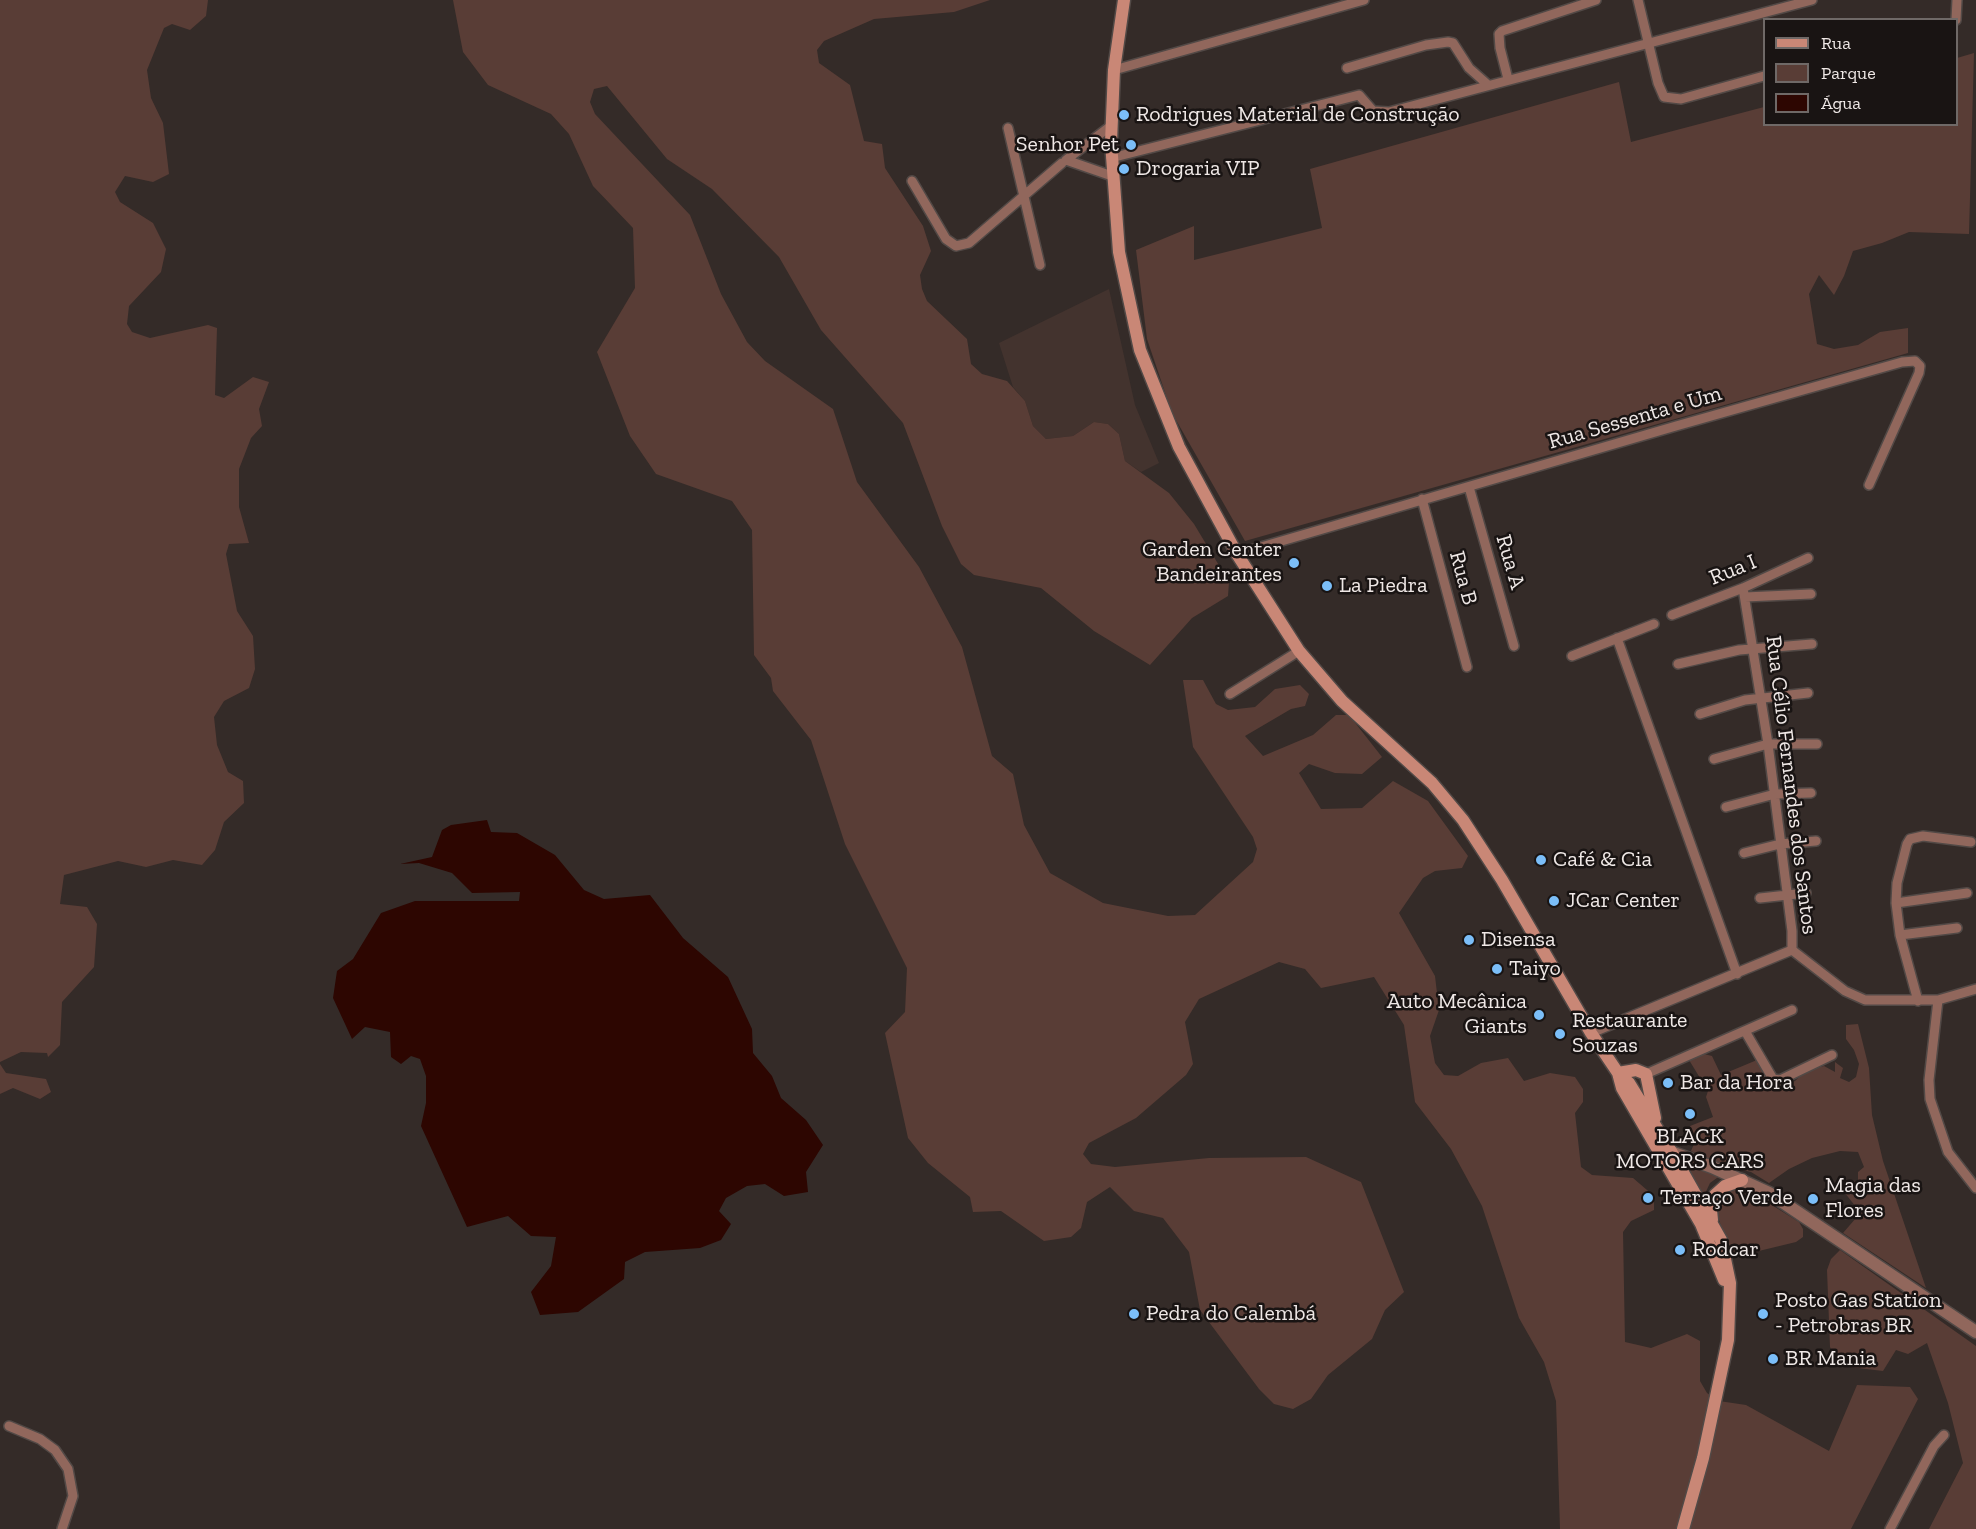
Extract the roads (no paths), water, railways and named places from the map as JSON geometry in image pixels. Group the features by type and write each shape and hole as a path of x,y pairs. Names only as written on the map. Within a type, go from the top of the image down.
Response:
{"main road":[{"path":"1124,0 1114,70 1111,158 1119,252 1140,350 1179,447 1237,554 1299,651 1342,701 1447,799 1502,880 1617,1073 1629,1083 1712,1247 1730,1301"},
{"path":"1617,1073 1636,1070 1646,1074 1655,1134 1672,1153 1712,1221 1726,1256 1730,1301 1725,1355 1683,1529"},
{"path":"1712,1221 1711,1210 1715,1195 1725,1186 1742,1180"}],"street":[{"path":"1114,70 1365,0"},
{"path":"1508,78 1500,48 1499,34 1502,31 1596,0"},
{"path":"1638,0 1661,92 1668,99 1681,99 1763,76"},
{"path":"1111,158 1359,94 1373,111 1389,112 1508,78 1812,0"},
{"path":"1956,18 1957,0"},
{"path":"1347,68 1412,49 1448,42 1453,43 1469,68 1487,84"},
{"path":"1112,125 1066,160 1112,176"},
{"path":"1008,128 1040,265"},
{"path":"912,181 946,239 956,246 969,243 1062,163"},
{"name":"Rua Sessenta e Um","path":"1237,554 1676,426 1902,362 1915,361 1920,366 1919,373 1869,485"},
{"name":"Rua A","path":"1469,488 1514,646"},
{"name":"Rua B","path":"1422,499 1467,667"},
{"name":"Rua I","path":"1672,615 1744,592 1808,558"},
{"path":"1744,592 1811,594"},
{"name":"Rua Célio Fernandes dos Santos","path":"1592,1033 1792,950 1792,931 1768,744 1744,592"},
{"path":"1572,656 1654,624"},
{"path":"1617,638 1737,974"},
{"path":"1678,664 1754,648 1812,644"},
{"path":"1230,694 1299,651"},
{"path":"1700,714 1761,697 1808,693"},
{"path":"1713,759 1768,744 1817,744"},
{"path":"1726,807 1774,795 1811,793"},
{"path":"1918,1001 1900,935 1896,903 1897,883 1910,839 1923,837 1971,842"},
{"path":"1744,853 1780,844 1816,841"},
{"path":"1760,898 1806,893"},
{"path":"1896,903 1966,893"},
{"path":"1900,935 1957,928"},
{"path":"1792,950 1845,991 1865,1000 1938,1000 1976,989"},
{"path":"1938,1000 1929,1080 1930,1099 1948,1152 1976,1188"},
{"path":"1646,1074 1792,1010"},
{"path":"1745,1031 1773,1080 1780,1080 1832,1055"},
{"path":"1672,1153 1742,1180 1823,1227 1976,1332"},
{"path":"9,1426 40,1439 56,1450 68,1469 73,1496 62,1529"},
{"path":"1890,1529 1934,1446 1944,1435"}],"water":[{"path":"487,820 491,832 517,833 555,855 584,890 604,899 650,895 683,938 728,977 752,1029 753,1053 772,1076 781,1098 806,1120 823,1145 806,1172 808,1192 784,1196 765,1184 747,1186 726,1198 719,1211 731,1224 721,1240 700,1248 645,1252 625,1262 624,1279 578,1312 540,1315 531,1292 551,1266 556,1237 531,1236 508,1216 467,1227 421,1126 426,1103 426,1076 420,1059 411,1056 401,1064 391,1057 390,1032 365,1027 352,1039 333,998 337,971 353,959 381,913 415,901 519,901 520,892 472,893 452,873 419,863 400,864 432,857 442,830 451,825"}],"place":[{"name":"Rodrigues Material de Construção","path":"1124,115"},
{"name":"Senhor Pet","path":"1131,145"},
{"name":"Drogaria VIP","path":"1124,169"},
{"name":"Garden Center Bandeirantes","path":"1294,563"},
{"name":"La Piedra","path":"1327,586"},
{"name":"Café & Cia","path":"1541,860"},
{"name":"JCar Center","path":"1554,901"},
{"name":"Disensa","path":"1469,940"},
{"name":"Taiyo","path":"1497,969"},
{"name":"Auto Mecânica Giants","path":"1539,1015"},
{"name":"Restaurante Souzas","path":"1560,1034"},
{"name":"Bar da Hora","path":"1668,1083"},
{"name":"BLACK MOTORS CARS","path":"1690,1114"},
{"name":"Terraço Verde","path":"1648,1198"},
{"name":"Magia das Flores","path":"1813,1199"},
{"name":"Rodcar","path":"1680,1250"},
{"name":"Pedra do Calembá","path":"1134,1314"},
{"name":"Posto Gas Station - Petrobras BR","path":"1763,1314"},
{"name":"BR Mania","path":"1773,1359"}]}
